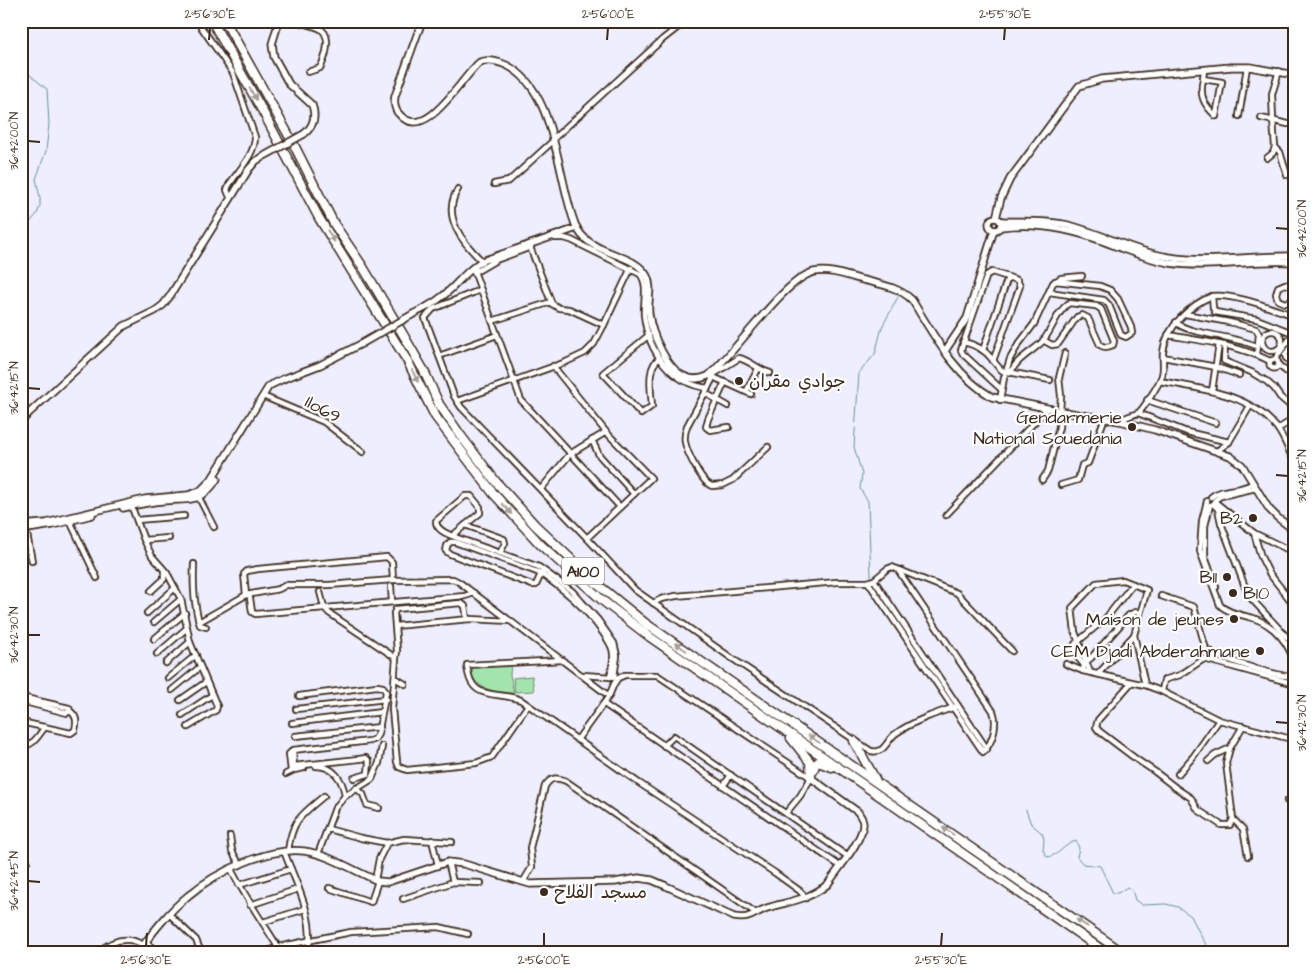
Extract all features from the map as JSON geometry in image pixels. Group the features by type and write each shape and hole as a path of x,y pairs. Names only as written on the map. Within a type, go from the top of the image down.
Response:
{"highway":[{"name":"A100","path":"212,21 319,218 408,362 435,416 488,487 541,545 603,602 669,651 1105,952"},
{"name":"A100","path":"225,21 293,143 334,224 363,267 404,336 424,371 439,404 496,482 556,546 633,614 1122,952"},
{"path":"783,729 810,762 811,778"},
{"path":"854,741 876,781"},
{"path":"811,778 815,765 818,762 849,775"}],"main road":[{"path":"21,422 124,326 163,305 249,169 256,161 304,134 312,126 314,109 312,104 288,84 274,57 272,44 279,21"},
{"path":"422,21 395,96 395,106 398,114 409,120 424,121 447,100 476,65 485,60 492,60 522,74 541,106 553,140 570,208 580,234 588,242 637,266 646,275 650,288 648,311 652,328 661,350 674,370 680,375 692,379 703,378 713,374 795,282 807,274 820,271 837,273 901,291 912,300 956,365 983,392 1000,400 1104,420 1120,421 1155,430 1230,456 1242,465 1269,509 1295,531"},
{"path":"945,351 967,318 994,230 999,222 1001,198 1010,179 1079,86 1102,79 1246,67 1295,75"},
{"path":"994,230 989,227 988,222 992,218 999,222 1063,229 1149,258 1179,264 1213,265 1268,261 1295,262"},
{"path":"999,222 1039,221 1061,224 1087,231 1142,251 1172,258 1203,259 1295,256"},
{"path":"23,528 70,521 154,498 188,496 203,489 212,480 270,385 320,365 426,308 482,260 577,228"},
{"path":"23,528 131,504 199,498 212,486 265,398 277,382"},
{"path":"138,952 169,914 188,895 203,884 260,856 286,851 304,851 318,854 377,880 388,882 448,862 464,864 530,884 615,882 639,878 666,886 734,918 752,917 765,909 806,898 828,884 862,830 862,818 858,812 811,778"}],"street":[{"path":"197,21 233,73 255,138 250,154 228,185 227,190 230,197"},
{"path":"295,21 320,28 324,31 327,38 323,62 320,68 308,72"},
{"path":"494,184 509,181 663,39 686,21"},
{"path":"1239,116 1246,67"},
{"path":"1203,79 1222,82 1216,116 1207,108 1202,98 1201,87 1204,70"},
{"path":"1267,158 1273,153 1275,147 1272,94 1279,71"},
{"path":"1261,118 1288,124"},
{"path":"1275,147 1280,152 1287,175"},
{"path":"458,189 453,202 452,222 464,241 482,260"},
{"path":"620,507 522,402 471,271 554,238 564,238 630,268 640,274 644,281 644,312 649,335 660,358 671,373 682,380 694,386 708,388"},
{"path":"530,247 551,302 558,308 569,309 604,325"},
{"path":"457,401 586,353 594,344 604,325 630,268"},
{"path":"993,361 1020,286 1018,281 992,272 988,274 961,348 963,354 1001,389"},
{"path":"1000,400 1001,389 1009,372 1014,352 1034,324 1055,281 1063,277 1082,276"},
{"path":"983,350 1008,277"},
{"path":"1049,292 1102,298 1109,306 1121,335 1126,337 1132,333 1118,300 1110,290 1100,286 1055,281"},
{"path":"1295,291 1290,285 1283,284 1278,287 1276,294 1278,300 1285,303 1292,301 1295,296"},
{"path":"480,290 433,310 425,317 438,356 457,401 635,590 871,751 879,751 894,734 907,726 955,707"},
{"path":"1212,296 1215,312 1257,319 1294,333 1269,364 1274,368 1278,365"},
{"path":"1138,413 1160,381 1164,370 1163,358 1168,335 1176,322 1212,296 1240,300 1295,316"},
{"path":"492,321 551,302"},
{"path":"1009,372 1043,340 1069,304 1096,306 1101,309 1114,343 1106,347 1100,345 1088,318 1082,315 1077,318 1058,344 1052,345 1043,340"},
{"path":"1185,314 1222,320 1256,329 1260,334 1257,355"},
{"path":"1176,322 1184,329 1239,339 1258,347"},
{"path":"1271,331 1278,333 1282,338 1281,348 1267,349 1263,343 1264,335 1271,331"},
{"path":"649,335 603,372 641,414 652,406 652,368 655,361 660,358"},
{"path":"1168,335 1222,344 1273,360 1278,362 1278,365 1295,378"},
{"path":"438,356 497,336"},
{"path":"1289,339 1295,342 1285,355 1295,367"},
{"path":"963,342 983,350 997,367 1009,372 1050,380"},
{"path":"1212,391 1222,344"},
{"path":"1222,344 1224,362 1251,372 1266,381 1295,410"},
{"path":"1042,480 1048,471 1059,427 1060,378 1065,353"},
{"path":"768,447 733,480 712,486 706,484 687,448 685,437 687,426 708,388 713,374 739,358 744,359 758,369 770,373"},
{"path":"1163,358 1216,367 1239,375"},
{"path":"552,366 606,432 651,478 587,538"},
{"path":"713,374 748,393 758,369"},
{"path":"1160,381 1212,391 1250,406 1265,416 1278,429 1295,463"},
{"path":"726,382 708,419 707,428 710,430 729,427"},
{"path":"705,393 728,406"},
{"name":"Ilo69","path":"265,398 324,422 363,452"},
{"path":"1147,400 1216,423"},
{"path":"1217,451 1228,442 1250,406"},
{"path":"946,515 1047,409"},
{"path":"1120,421 1138,413 1187,432 1228,442"},
{"path":"1278,429 1295,418"},
{"path":"1061,485 1078,480 1082,465 1088,463 1104,420"},
{"path":"541,489 570,454 606,432"},
{"path":"592,440 599,455 634,494"},
{"path":"1228,442 1230,456"},
{"path":"1288,449 1295,444"},
{"path":"1255,486 1221,496 1212,502 1202,520 1200,551 1222,607 1254,619 1273,629 1293,647"},
{"path":"452,536 481,511 480,506 468,496 465,496 436,521 436,525 440,530 452,536 500,553 542,572 572,591 603,627 616,649 617,656 612,677"},
{"path":"199,498 214,526"},
{"path":"1212,502 1254,533 1295,553"},
{"path":"1212,502 1218,509 1248,595 1293,647 1295,666"},
{"path":"131,504 144,540 181,599 190,642 217,706 217,709 188,727"},
{"path":"137,520 184,516"},
{"path":"70,521 97,578"},
{"path":"465,525 504,539 505,543 500,553"},
{"path":"23,528 32,562"},
{"path":"1254,533 1261,557 1269,573 1295,606"},
{"path":"144,540 169,538"},
{"path":"450,542 454,542 542,572 538,584 534,586 450,554 446,551 447,546 450,542"},
{"path":"246,595 244,574 247,571 319,562 387,558 392,562 393,580"},
{"path":"194,564 194,593 199,622 200,625 206,627"},
{"path":"653,604 661,599 676,596 837,582 871,581 888,568 894,568 957,592 1012,651"},
{"path":"151,591 164,579 164,570"},
{"path":"871,581 985,750 995,725 993,711 898,570"},
{"path":"199,622 246,595 278,589 286,585 330,585 393,580 453,579 610,696"},
{"path":"1090,672 1075,632 1072,608 1096,583 1123,580 1147,590 1134,635 1098,674"},
{"path":"1083,671 1084,665 1075,654 1075,644 1106,618 1133,584"},
{"path":"390,586 392,602"},
{"path":"147,613 175,588"},
{"path":"320,592 324,607 329,614 396,658"},
{"path":"250,598 252,612 255,614 465,596 474,593"},
{"path":"1162,596 1194,607 1209,660"},
{"path":"154,622 181,599"},
{"path":"467,619 466,607 461,603 398,608 395,610 398,651 392,709 399,766 407,770 476,764 488,760 528,705"},
{"path":"1086,662 1129,615 1135,612 1140,613"},
{"path":"154,639 185,613"},
{"path":"395,626 467,619 511,621"},
{"path":"156,654 187,628"},
{"path":"1134,635 1145,685"},
{"path":"166,664 190,642"},
{"path":"1212,652 1217,656 1268,672 1290,677 1295,676"},
{"path":"168,678 196,655"},
{"path":"1162,691 1164,680 1180,675 1204,659 1295,684"},
{"path":"562,660 467,665 468,679 476,688 489,694 514,697 528,705 775,873 800,891 806,898"},
{"path":"1066,664 1083,671 1145,685 1162,691 1219,720 1295,740"},
{"path":"172,690 200,667"},
{"path":"578,672 587,676 600,677 655,675 661,677 811,778 800,796 786,813"},
{"path":"577,740 610,696 615,682 622,676"},
{"path":"597,686 600,677"},
{"path":"396,678 405,684"},
{"path":"180,700 206,682"},
{"path":"1131,682 1098,720 1096,727 1136,759 1191,798 1198,810 1221,825 1230,825 1233,819 1226,764 1230,748 1243,726"},
{"path":"293,769 289,754 293,750 373,740 377,737 386,699 385,690 380,686 299,696"},
{"path":"182,715 212,696"},
{"path":"21,697 68,708 76,719 75,730 72,733 21,722"},
{"path":"296,709 386,699"},
{"path":"21,701 67,713 70,711"},
{"path":"604,704 840,866"},
{"path":"292,723 382,712"},
{"path":"1178,774 1193,757 1219,720"},
{"path":"21,745 32,744 45,727"},
{"path":"296,736 380,727"},
{"path":"664,746 674,736 847,856"},
{"path":"318,854 335,808 345,796 372,778 379,763 382,746"},
{"path":"1208,761 1230,748"},
{"path":"286,774 293,769 358,758 370,760 368,774 354,778"},
{"path":"293,769 320,766 331,770 340,779 345,796"},
{"path":"723,786 731,775"},
{"path":"523,882 532,868 530,848 545,786 553,778 558,778 566,781 756,913"},
{"path":"356,788 363,794 367,805 379,808"},
{"path":"307,952 310,931 305,909 286,851 296,821 324,796"},
{"path":"1287,801 1295,797"},
{"path":"1233,819 1243,828 1248,856"},
{"path":"328,829 387,843 404,839 452,842"},
{"path":"230,836 232,851 240,865"},
{"path":"432,840 438,865"},
{"path":"329,888 371,902 377,880 379,860 387,843"},
{"path":"21,859 27,861"},
{"path":"448,862 453,882"},
{"path":"231,869 250,905 278,947"},
{"path":"239,885 291,869"},
{"path":"403,899 453,882 481,883"},
{"path":"250,905 298,888"},
{"path":"263,922 305,909"},
{"path":"169,914 196,940 201,952"},
{"path":"266,952 278,947 351,932 438,927 468,934"},
{"path":"98,952 112,942 122,940 144,943 156,952"}],"green space":[{"path":"511,664 510,675 514,693 493,691 479,685 472,674 473,667"},
{"path":"532,676 534,691 515,692 513,678"}],"waterway":[{"path":"21,65 47,89 49,124 46,151 36,179 40,206 37,214 21,233"},
{"path":"871,576 868,501 860,489 862,474 854,447 859,373 875,354 882,327 898,297"},
{"path":"1026,810 1031,824 1042,833 1044,839 1043,850 1047,857 1052,856 1076,841 1079,848 1077,857 1083,864 1100,866 1113,893 1118,893 1127,887 1132,890 1135,900 1142,905 1166,904 1178,907 1191,916 1211,952"}],"place":[{"name":"جوادي مقران","path":"739,381"},
{"name":"Gendarmerie National Souedania","path":"1132,427"},
{"name":"B2","path":"1253,518"},
{"name":"B11","path":"1227,577"},
{"name":"B10","path":"1233,593"},
{"name":"Maison de jeunes","path":"1234,619"},
{"name":"CEM Djadi Abderahmane","path":"1260,651"},
{"name":"مسجد الفلاح","path":"544,892"}]}
